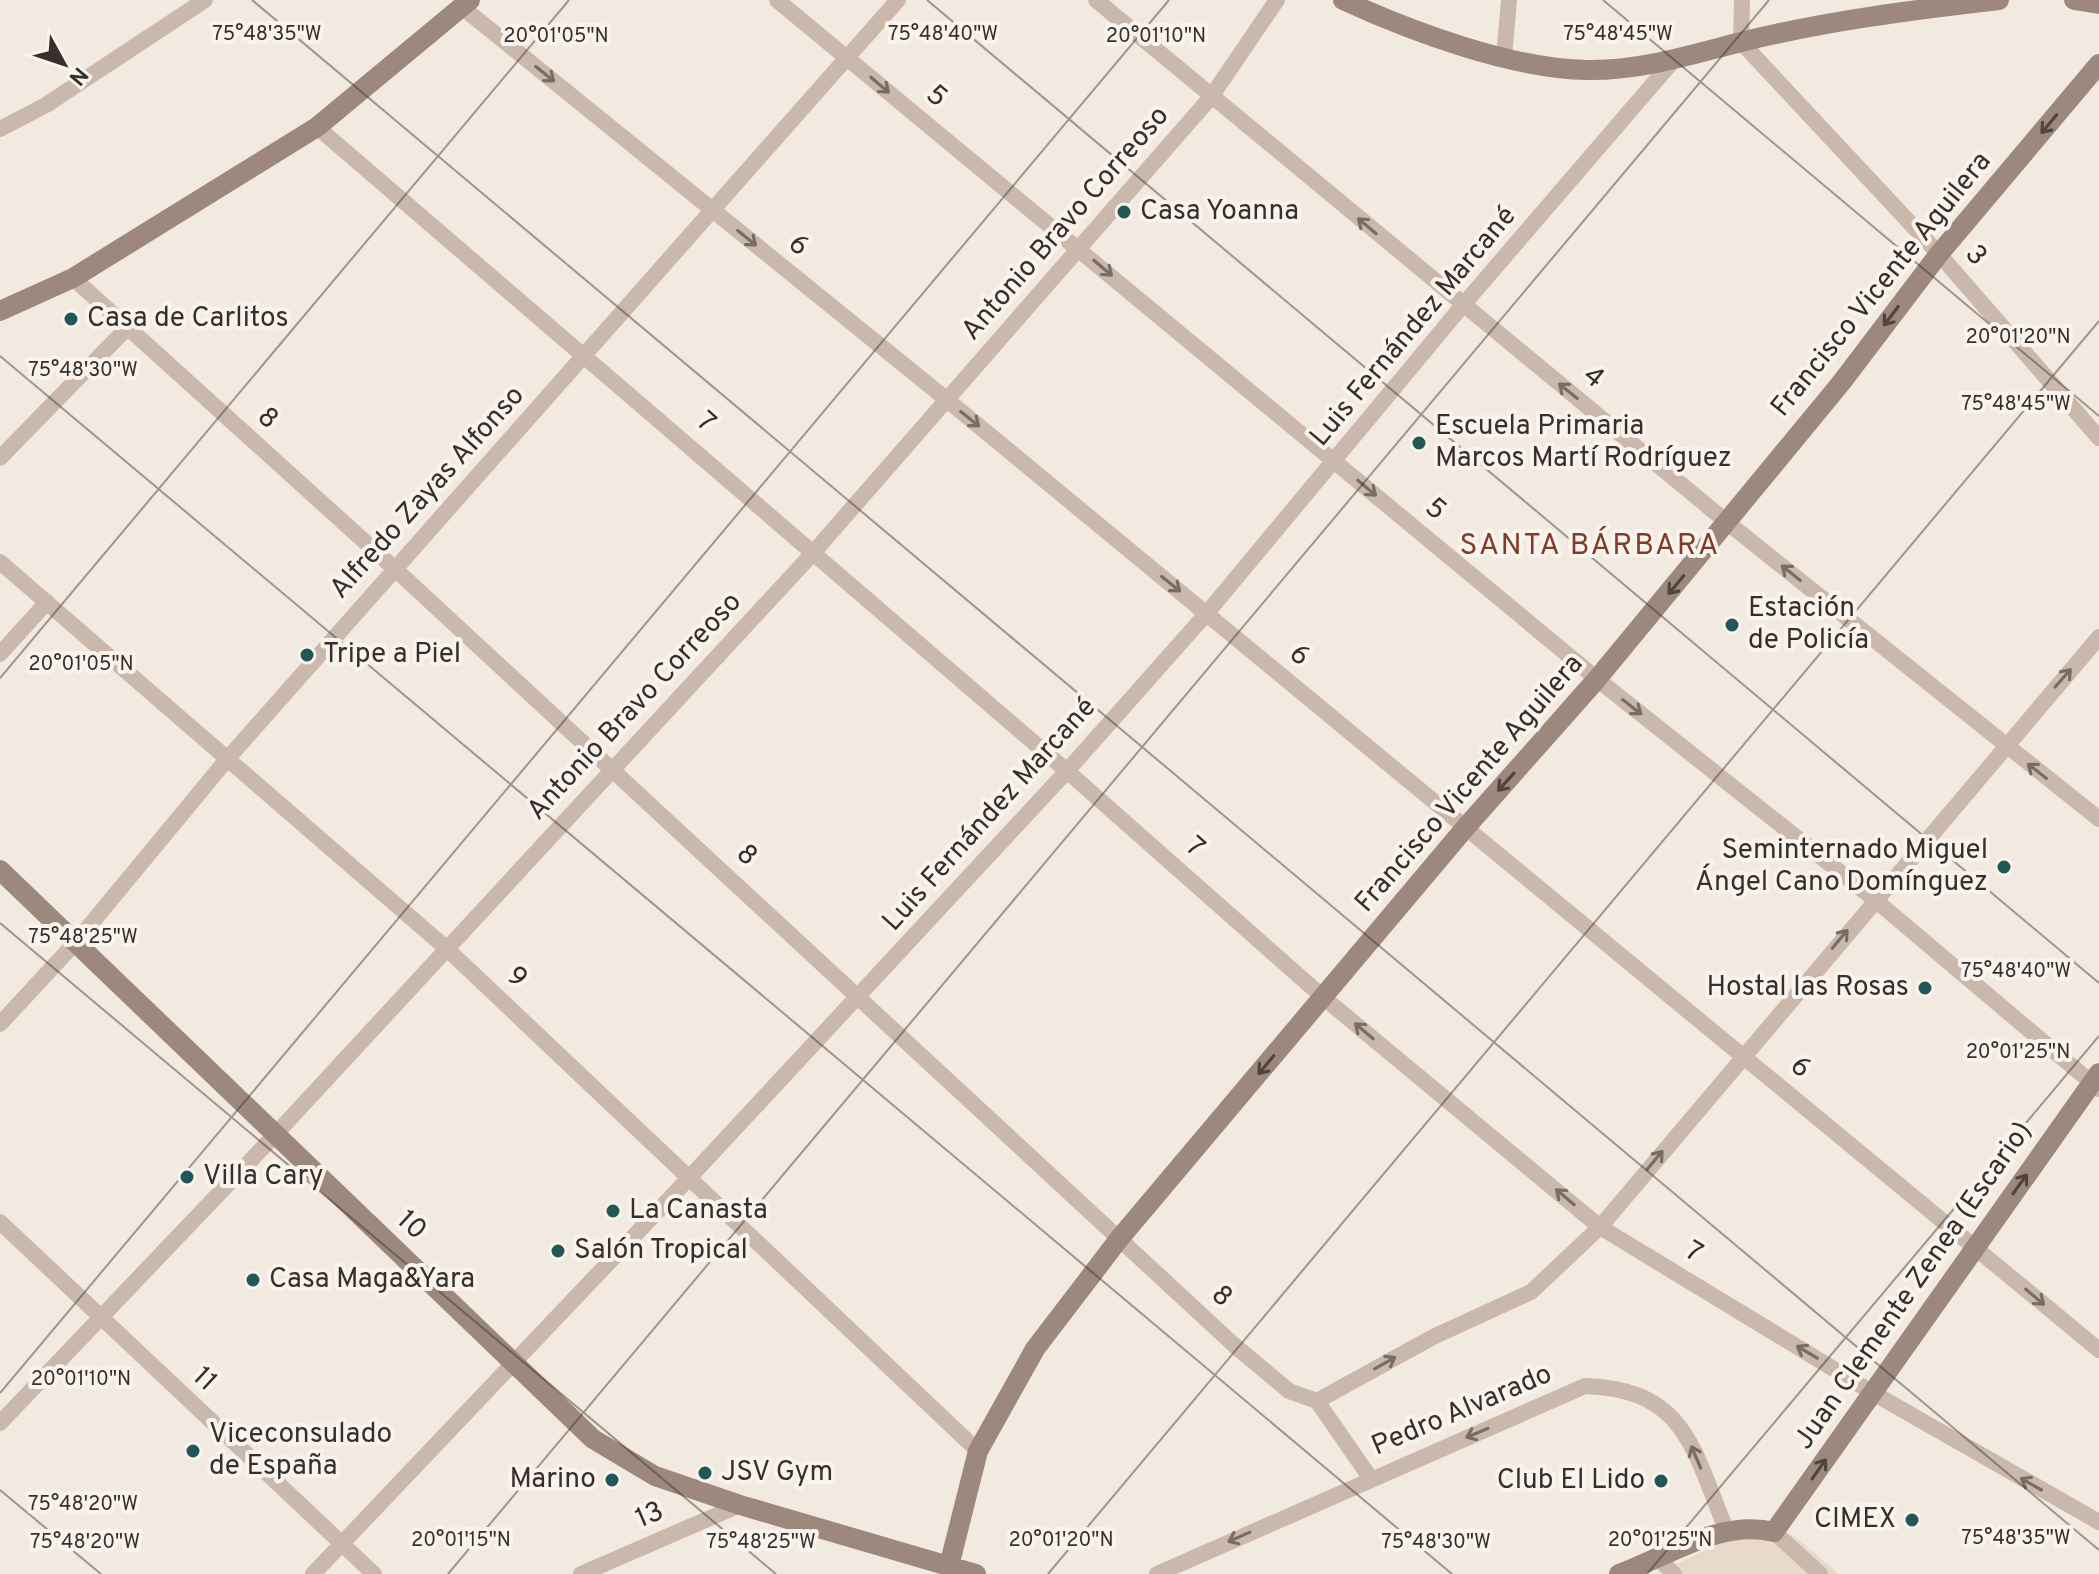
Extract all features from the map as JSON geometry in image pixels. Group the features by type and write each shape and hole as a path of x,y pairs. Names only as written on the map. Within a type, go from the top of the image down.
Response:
{"main road":[{"path":"1343,0 1388,21 1504,57 1586,70 1672,62 1741,42 1881,13 1999,0"},
{"path":"2074,0 2099,4"},
{"path":"0,311 73,278 317,127 466,4"},
{"name":"Francisco Vicente Aguilera","path":"945,1571 978,1451 1035,1349 1119,1239 1466,827 1597,679 1728,523 1939,254 2099,64"},
{"name":"10","path":"0,870 593,1439 655,1476 945,1571 976,1574"},
{"name":"Juan Clemente Zenea (Escario)","path":"1774,1532 1975,1247 2097,1082"},
{"path":"1619,1574 1667,1567 1726,1529 1752,1527 1774,1532"}],"street":[{"path":"0,129 46,105 205,0"},
{"name":"5","path":"777,0 1597,679 1874,899 2097,1082"},
{"name":"Alfredo Zayas Alfonso","path":"0,1024 76,942 229,757 714,212 898,0"},
{"name":"4","path":"1096,0 1728,523 2099,819"},
{"name":"Antonio Bravo Correoso","path":"0,1423 274,1136 813,553 1211,97 1277,0"},
{"path":"1504,57 1509,0"},
{"path":"1741,42 1742,0"},
{"name":"6","path":"466,4 714,212 1207,613 2099,1350"},
{"name":"3","path":"1741,42 1939,254 2099,438"},
{"name":"Luis Fernández Marcané","path":"313,1574 690,1177 1067,771 1336,462 1463,305 1672,62"},
{"name":"7","path":"317,127 1067,771 1324,998 1600,1227 1873,1393 2099,1522"},
{"name":"8","path":"73,278 614,770 1119,1239 1289,1391 1317,1401"},
{"path":"0,458 127,328"},
{"name":"9","path":"0,562 229,757 446,948 978,1451"},
{"path":"0,654 47,602"},
{"path":"1371,1479 1317,1401 1433,1337 1531,1292 1600,1227 2004,745 2099,637"},
{"name":"11","path":"0,1222 374,1574"},
{"name":"Pedro Alvarado","path":"1157,1574 1585,1386 1613,1387 1646,1397 1672,1414 1688,1438 1726,1529"},
{"name":"13","path":"581,1574 740,1505"},
{"path":"1774,1532 1820,1574"}],"shaded area":[{"path":"1737,1535 1793,1535 1839,1574 1674,1574 1668,1568"}],"place":[{"name":"Casa Yoanna","path":"1124,212"},
{"name":"Casa de Carlitos","path":"71,319"},
{"name":"Escuela Primaria Marcos Martí Rodríguez","path":"1419,443"},
{"name":"Estación de Policía","path":"1732,625"},
{"name":"Tripe a Piel","path":"307,655"},
{"name":"Seminternado Miguel Ángel Cano Domínguez","path":"2004,867"},
{"name":"Hostal las Rosas","path":"1925,988"},
{"name":"Villa Cary","path":"187,1177"},
{"name":"La Canasta","path":"613,1211"},
{"name":"Salón Tropical","path":"558,1251"},
{"name":"Casa Maga&Yara","path":"253,1280"},
{"name":"Viceconsulado de España","path":"193,1451"},
{"name":"JSV Gym","path":"705,1473"},
{"name":"Marino","path":"612,1480"},
{"name":"Club El Lido","path":"1661,1481"},
{"name":"CIMEX","path":"1912,1520"}],"district":[{"name":"SANTA BÁRBARA","path":"1590,546"}]}
